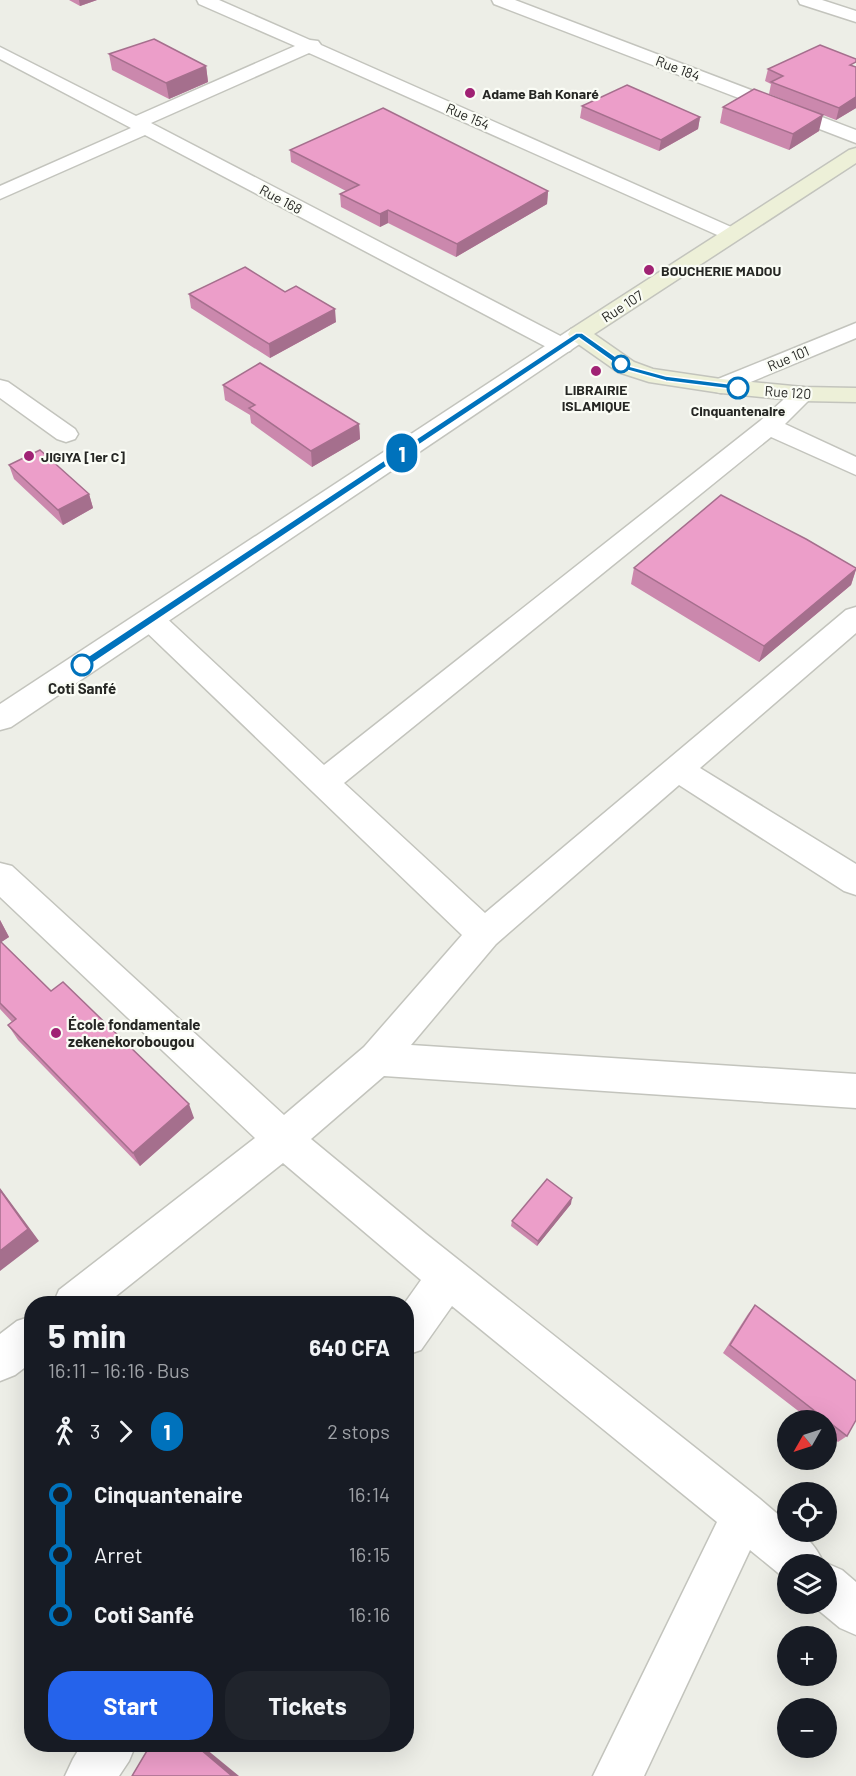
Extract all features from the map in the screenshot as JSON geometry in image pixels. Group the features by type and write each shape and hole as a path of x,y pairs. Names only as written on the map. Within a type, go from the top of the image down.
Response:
{"main road":[{"name":"Rue 107","path":"570,340 856,154"},
{"name":"Rue 120","path":"570,340 626,367 649,375 721,386 802,394 856,395"}],"street":[{"name":"Rue 154","path":"205,0 312,45 731,234"},
{"name":"Rue 184","path":"500,0 856,137"},
{"path":"806,0 856,17"},
{"path":"0,193 312,45"},
{"name":"Rue 168","path":"0,51 141,126 570,340"},
{"name":"Rue 101","path":"721,386 856,330"},
{"name":"Rue 107","path":"0,719 570,340"},
{"path":"0,387 66,434"},
{"path":"324,783 769,426 802,394"},
{"path":"769,426 856,466"},
{"path":"83,1296 284,1139 377,1059 484,934 856,617"},
{"path":"151,620 484,934"},
{"path":"678,769 856,881"},
{"path":"0,876 284,1139 448,1277 789,1554"},
{"path":"377,1059 856,1091"},
{"path":"414,1324 448,1277"},
{"path":"0,1360 24,1342"},
{"path":"618,1776 744,1515"},
{"path":"837,1596 856,1612"},
{"path":"90,1776 106,1752"}],"building":[{"path":"154,39 206,66 166,83 109,54"},
{"path":"820,45 856,59 856,62 850,65 856,67 856,97 839,108 771,82 783,76 768,69"},
{"path":"627,85 700,117 661,140 582,106"},
{"path":"754,89 823,115 793,134 723,107"},
{"path":"383,108 548,191 457,244 388,210 380,214 340,194 359,185 290,150"},
{"path":"245,267 285,292 296,286 335,309 269,344 189,294"},
{"path":"260,363 359,424 311,451 249,408 255,405 223,385"},
{"path":"40,450 89,494 58,510 9,465"},
{"path":"721,495 856,568 764,646 634,568"},
{"path":"0,941 51,991 63,982 189,1104 133,1153 8,1025 16,1019 0,1003"},
{"path":"547,1179 572,1198 538,1241 512,1221"},
{"path":"0,1190 28,1229 0,1251"},
{"path":"755,1305 856,1381 856,1420 847,1436 837,1428 837,1410 814,1410 730,1345"},
{"path":"146,1752 204,1752 232,1776 132,1776"}],"bus line":[{"name":"1","path":"82,665 579,334 591,345 626,367 649,375 738,388"}],"place":[{"name":"Adame Bah Konaré","path":"470,93"},
{"name":"BOUCHERIE MADOU","path":"649,270"},
{"name":"LIBRAIRIE ISLAMIQUE","path":"596,371"},
{"name":"Cinquantenaire","path":"738,388"},
{"name":"JIGIYA [1er C]","path":"29,456"},
{"name":"Coti Sanfé","path":"82,665"},
{"name":"École fondamentale zekenekorobougou","path":"56,1033"}]}
